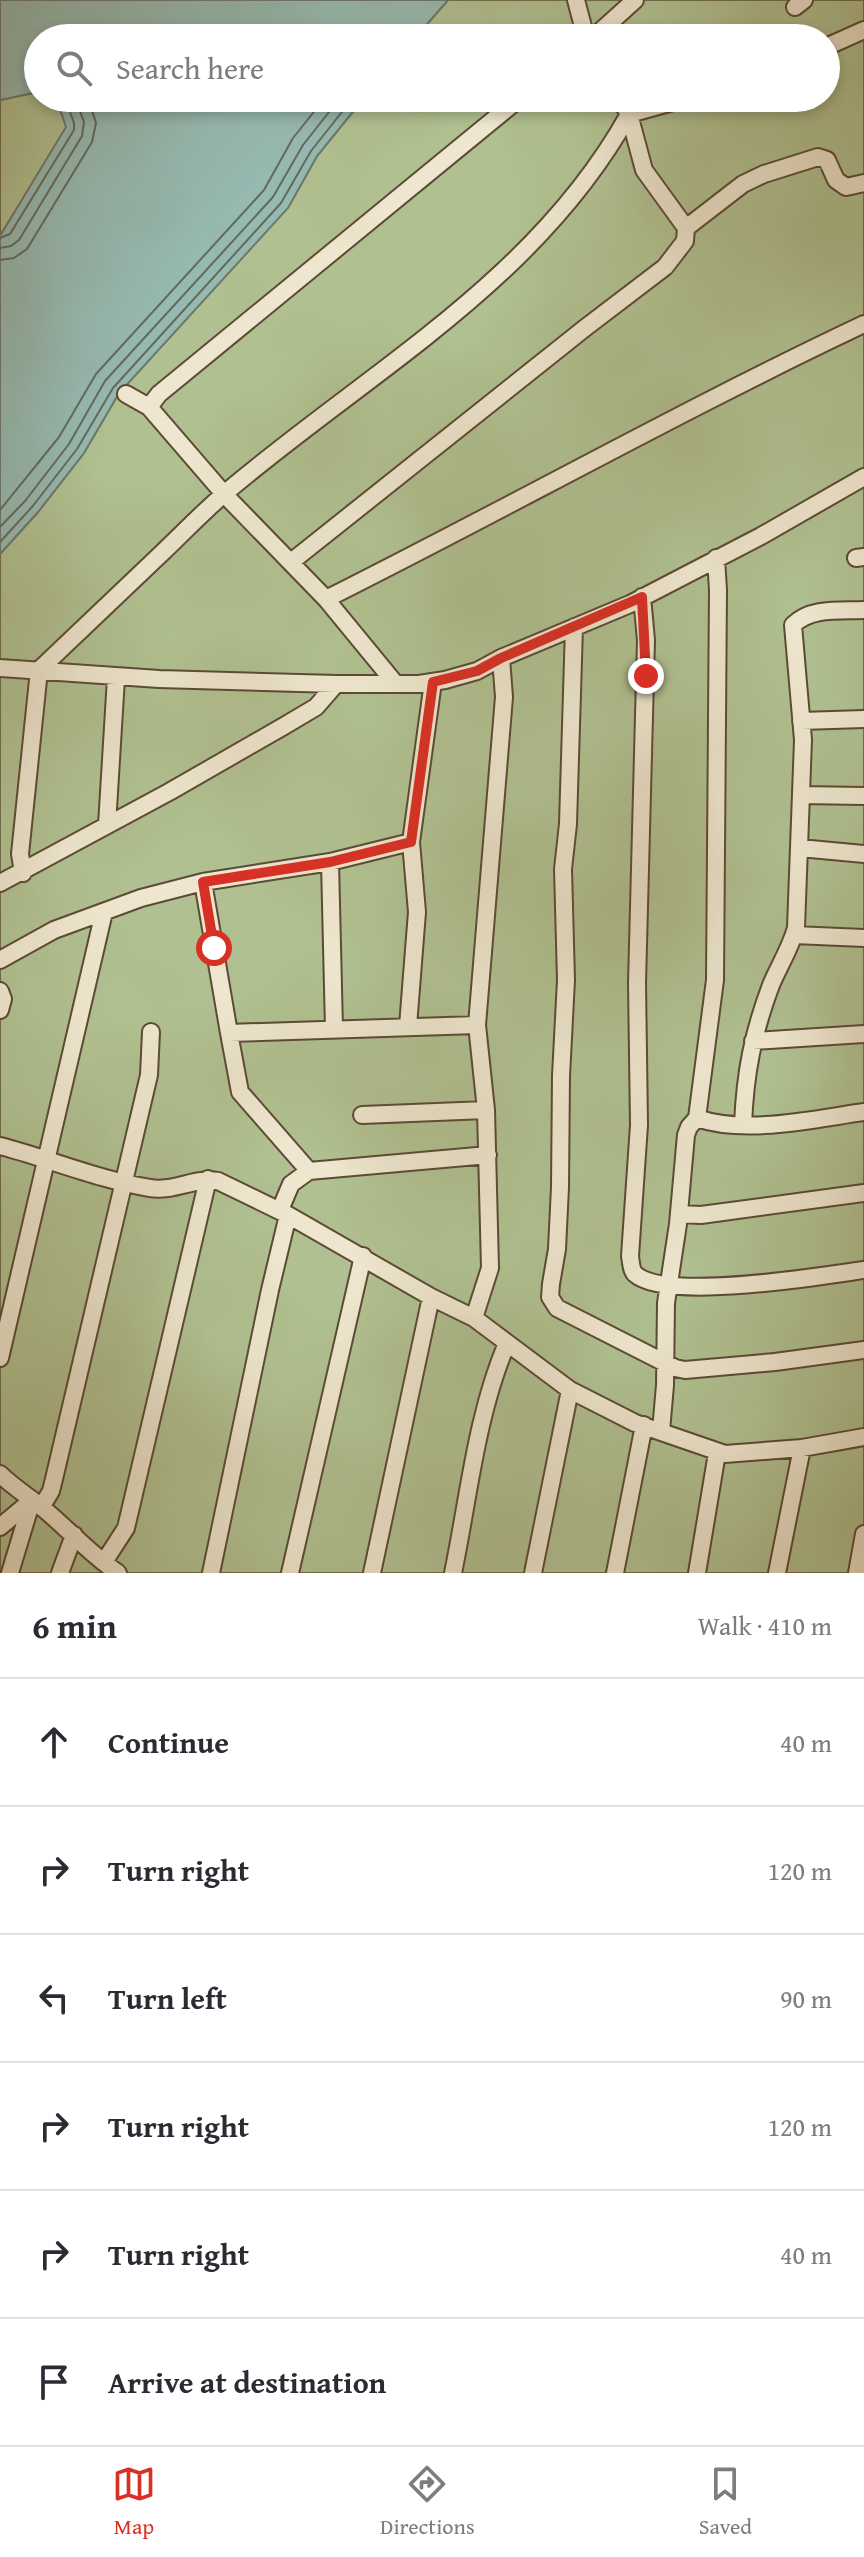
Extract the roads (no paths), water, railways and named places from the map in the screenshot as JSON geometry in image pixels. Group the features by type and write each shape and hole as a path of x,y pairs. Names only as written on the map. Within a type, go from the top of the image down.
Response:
{"street":[{"path":"576,0 582,24"},
{"path":"608,24 635,0"},
{"path":"840,41 864,30"},
{"path":"149,407 170,385 503,112"},
{"path":"23,873 20,854 39,670 224,494 454,315 534,243 551,226 629,114 636,112"},
{"path":"291,562 665,267 685,241 686,228 644,170 629,114"},
{"path":"686,228 743,184 818,157 827,160 836,180 846,187 864,183"},
{"path":"326,599 492,516 738,384 864,324"},
{"path":"126,394 149,407 224,494 326,599 395,683"},
{"path":"0,668 116,678 336,684 433,682 477,671 642,597 761,536 864,477"},
{"path":"661,1431 669,1287 686,1135 697,1118 715,980 716,558"},
{"path":"642,597 646,652 637,983 640,1073 630,1256 636,1275 669,1287 784,1280 864,1270"},
{"path":"743,1125 744,1088 753,1041 773,981 794,935 800,848 801,721 793,625 813,612 864,610"},
{"path":"574,627 569,808 563,869 566,980 560,1187 557,1249 550,1297 557,1308 675,1368 700,1369 775,1362 864,1350"},
{"path":"474,1318 490,1268 486,1110 477,1025 504,697 501,658"},
{"path":"107,825 116,678"},
{"path":"408,1026 417,912 411,842 433,682"},
{"path":"0,883 284,726 316,707 336,684"},
{"path":"801,721 864,719"},
{"path":"801,795 864,796"},
{"path":"0,960 54,930 141,898 203,882 330,862 411,842"},
{"path":"800,848 864,854"},
{"path":"330,862 334,1029"},
{"path":"203,882 240,1092 309,1171"},
{"path":"0,1358 104,912"},
{"path":"794,935 864,938"},
{"path":"0,991 3,999 0,1010"},
{"path":"229,1033 477,1025"},
{"path":"0,1527 51,1491 152,1062 151,1032"},
{"path":"753,1041 864,1034"},
{"path":"362,1115 486,1110"},
{"path":"697,1118 743,1125 864,1112"},
{"path":"0,1146 154,1189 184,1186 208,1179 218,1181 284,1213 431,1297 474,1318 570,1390 644,1425 717,1453 802,1448 864,1437"},
{"path":"211,1573 291,1184 309,1171 488,1155"},
{"path":"104,1562 126,1528 208,1179"},
{"path":"679,1214 701,1215 864,1193"},
{"path":"290,1573 363,1256"},
{"path":"372,1573 431,1297"},
{"path":"453,1573 493,1374 507,1343"},
{"path":"533,1573 570,1390"},
{"path":"615,1573 644,1425"},
{"path":"777,1573 802,1448"},
{"path":"697,1573 717,1453"},
{"path":"0,1474 118,1573"},
{"path":"10,1573 37,1503"},
{"path":"857,1573 864,1534"},
{"path":"60,1573 74,1535"}],"water":[{"path":"0,0 448,0 427,24 24,24 24,95 0,100"},
{"path":"61,112 353,112 317,156 288,208 119,393 84,453 0,554 0,236 66,127"}]}
